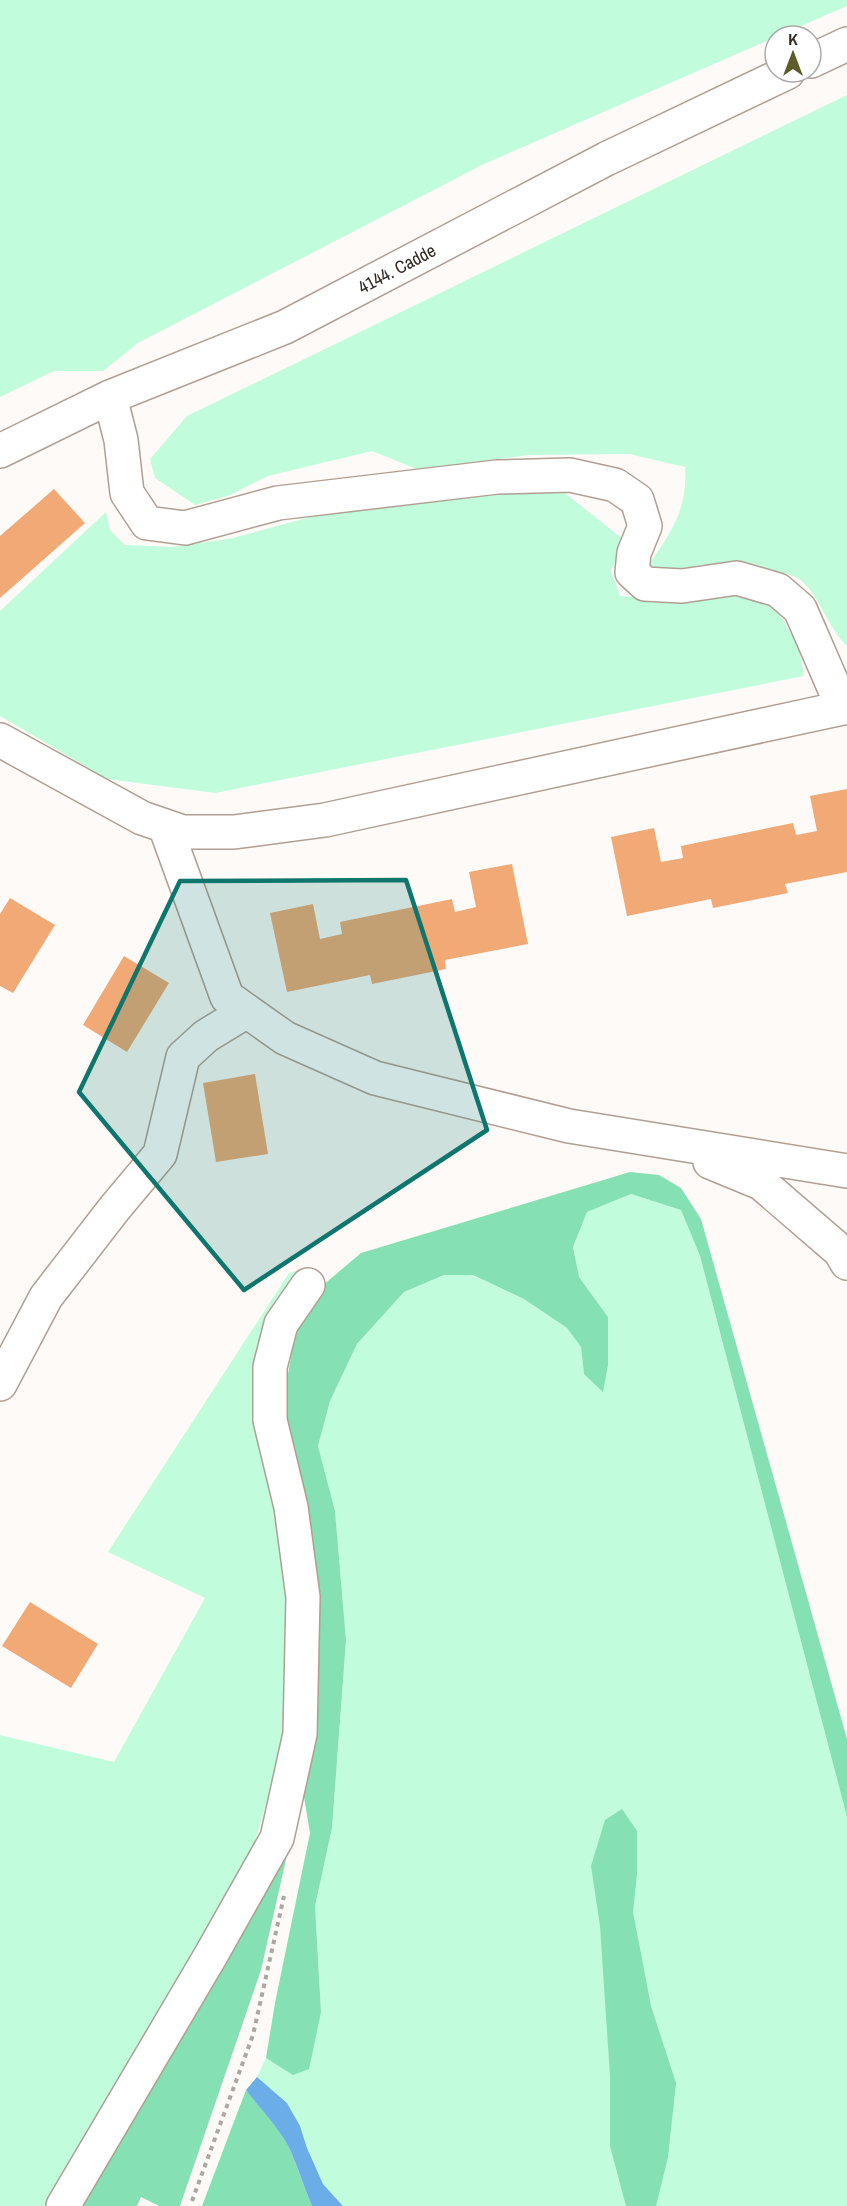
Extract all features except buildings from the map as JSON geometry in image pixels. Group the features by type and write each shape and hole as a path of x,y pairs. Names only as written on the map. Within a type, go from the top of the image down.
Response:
{"street":[{"path":"823,55 847,44"},
{"name":"4144. Cadde","path":"0,451 110,398 285,327 606,159 763,84"},
{"path":"0,740 142,818 183,832 234,832 325,820 845,707 800,609 778,590 737,578 682,586 645,584 632,572 634,553 645,526 637,500 615,485 570,475 497,477 278,503 185,528 147,523 127,493 121,440 110,398"},
{"path":"165,826 227,997 285,1038 375,1077 569,1126 847,1171"},
{"path":"0,1384 46,1297 160,1154 183,1057 206,1036 247,1011"},
{"path":"652,1140 761,1183 840,1251 847,1263"},
{"path":"63,2206 206,1965 278,1838 300,1734 303,1597 291,1508 270,1420 270,1367 281,1324 308,1285"}],"path":[{"path":"192,2201 253,2035 286,1885"}],"highlighted area":[{"path":"406,880 487,1130 244,1290 79,1092 180,881"}],"green space":[{"path":"0,0 847,0 847,6 806,24 763,24 763,43 484,164 138,343 103,371 54,371 0,397"},
{"path":"847,95 847,646 806,585 793,576 758,568 713,564 662,571 645,570 669,534 680,510 685,483 685,467 629,454 530,455 417,469 372,451 268,476 230,495 195,505 155,478 150,459 187,416"},
{"path":"565,493 624,540 611,571 620,596 677,600 731,595 775,607 798,645 804,676 215,793 107,779 0,716 0,611 106,512 110,530 125,545 173,547 233,538 351,506 458,495"},
{"path":"630,1172 659,1175 681,1188 701,1219 847,1739 847,1817 700,1256 681,1210 631,1194 587,1212 573,1247 579,1277 608,1317 608,1365 603,1392 584,1374 581,1347 567,1328 524,1299 473,1275 444,1275 404,1292 357,1344 330,1401 318,1446 335,1511 346,1640 332,1828 315,1906 321,2012 309,2069 293,2075 266,2058 310,1833 302,1785 282,1407 292,1352 303,1311 322,1286 361,1253"},
{"path":"631,1194 681,1210 700,1256 847,1817 847,2206 343,2206 323,2184 300,2126 287,2103 257,2077 266,2058 293,2074 321,2012 315,1906 332,1828 346,1640 335,1511 318,1446 330,1401 357,1344 404,1292 444,1275 472,1275 524,1299 567,1328 581,1347 584,1374 608,1317 579,1277 573,1247 587,1212"},
{"path":"311,1267 272,1315 282,1518 293,1611 287,1731 251,1856 195,1958 45,2206 0,2206 0,1735 114,1762 205,1598 108,1552 289,1273"},
{"path":"622,1809 637,1831 637,1874 633,1912 651,2006 676,2083 668,2157 656,2206 626,2206 610,2146 610,2076 600,1926 591,1866 605,1820"},
{"path":"290,1842 261,1970 180,2206 159,2206 141,2197 137,2206 80,2206"},
{"path":"246,2090 282,2135 312,2206 202,2206"}],"water":[{"path":"257,2077 287,2103 300,2126 323,2184 343,2206 312,2206 287,2144 246,2090"}]}
